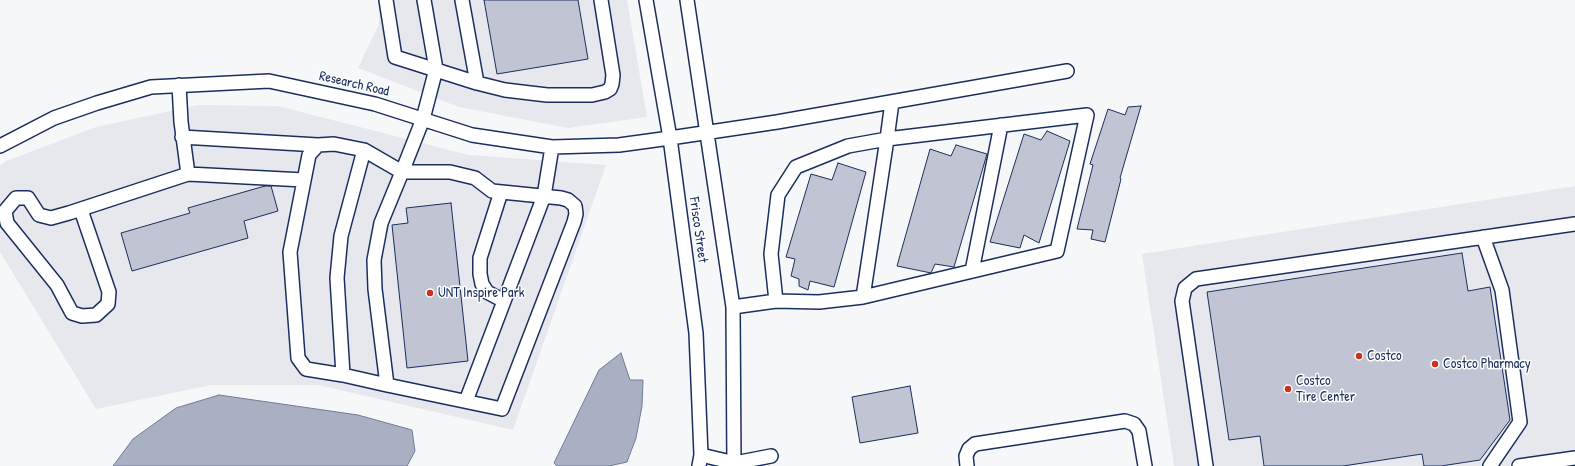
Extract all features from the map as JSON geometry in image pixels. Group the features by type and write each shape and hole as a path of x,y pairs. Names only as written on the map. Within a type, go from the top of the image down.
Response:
{"street":[{"path":"386,0 395,57 477,83 505,90 548,95 592,95 605,92 610,89 613,75 601,0"},
{"path":"387,385 375,288 374,260 381,223 423,119 436,69 424,0"},
{"path":"462,0 477,83"},
{"name":"Frisco Street","path":"646,0 670,138 696,333 700,461"},
{"name":"Frisco Street","path":"687,0 733,306 734,465"},
{"name":"Research Road","path":"0,146 54,118 97,103 151,87 179,85 269,81 375,104 472,135 552,147 619,145 670,138 777,122 1067,71"},
{"path":"179,85 182,136 188,174"},
{"path":"863,297 892,102"},
{"path":"733,306 776,301 819,302 863,297 1057,251 1087,115 887,139 848,146 796,167 778,195 771,254 776,301"},
{"path":"972,271 1001,125"},
{"path":"182,136 318,145 334,144 364,150 402,172 450,172 475,178 492,190 568,200 575,206 576,214 574,222 502,409 343,375 306,370 298,358 290,252 308,155 318,145"},
{"path":"466,401 544,196 552,147"},
{"path":"343,375 337,278 341,236 364,150"},
{"path":"81,210 109,292 108,304 96,315 82,316 72,313 57,285 7,223 5,211 16,198 28,198 39,215 51,218 81,210 188,174 304,180"},
{"path":"501,192 480,258 480,274 482,284 487,292 504,301"},
{"path":"1206,466 1182,301 1185,288 1196,279 1575,224"},
{"path":"1483,237 1502,290 1520,422 1490,466"},
{"path":"967,466 966,456 969,449 975,444 1125,421 1134,424 1139,431 1145,466"},
{"path":"700,461 734,465 771,456"},
{"path":"1518,466 1575,458"}],"shaded area":[{"path":"378,0 627,0 647,117 568,128 459,107 358,68 379,24"},
{"path":"198,105 278,106 469,155 606,165 513,430 318,385 211,385 96,409 0,252 0,166 6,161 96,127"},
{"path":"1575,186 1575,466 1174,466 1142,254"}],"water":[{"path":"621,353 630,380 643,380 642,406 636,438 627,462 609,466 557,466 554,463 599,370"},
{"path":"219,395 358,415 412,430 415,451 407,466 113,466 133,439 176,408"}],"building":[{"path":"484,0 578,0 588,59 497,74"},
{"path":"1141,106 1120,178 1121,179 1105,242 1091,239 1093,230 1077,229 1093,165 1090,164 1108,109 1125,115 1128,107"},
{"path":"1047,131 1070,141 1039,243 1024,235 1020,248 990,242 1024,134 1041,140"},
{"path":"956,145 987,154 954,267 935,264 931,273 897,266 930,149 951,156"},
{"path":"838,163 866,172 834,287 810,281 808,290 799,286 799,279 791,276 795,259 786,257 811,174 832,180"},
{"path":"265,186 271,186 278,211 244,221 248,238 132,271 121,233 190,213 188,208"},
{"name":"UNT Inspire Park","path":"451,203 468,361 407,368 392,225 408,223 406,208"},
{"name":"Costco","path":"1462,253 1468,291 1490,287 1510,420 1480,460 1441,466 1424,466 1422,454 1343,466 1264,466 1260,436 1229,440 1207,292"},
{"path":"910,386 918,433 860,443 852,397"}],"place":[{"name":"UNT Inspire Park","path":"430,293"},
{"name":"Costco","path":"1359,356"},
{"name":"Costco Pharmacy","path":"1435,364"},
{"name":"Costco Tire Center","path":"1288,389"}]}
